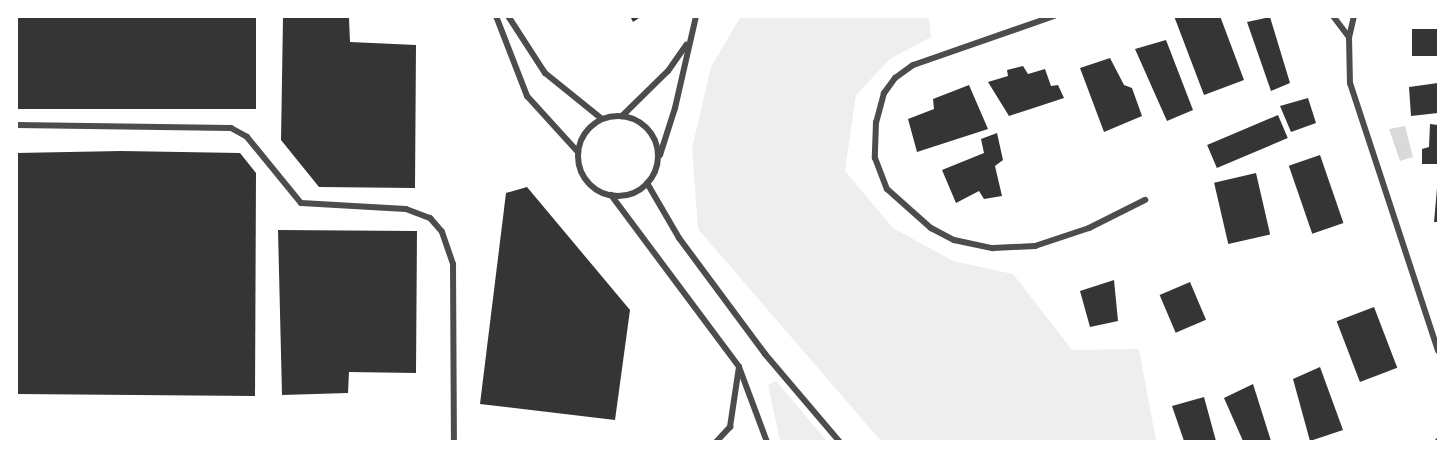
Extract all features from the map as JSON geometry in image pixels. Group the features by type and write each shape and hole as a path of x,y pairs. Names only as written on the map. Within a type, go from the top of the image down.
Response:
{"street":[{"path":"496,16 527,96 578,152 586,180 611,195 739,367 766,441"},
{"path":"508,16 545,73 602,119"},
{"path":"611,195 624,195 647,183 658,161 675,108 688,42 696,16"},
{"path":"1054,16 913,65 895,78 884,93 876,122 875,158 887,189 931,228 954,240 993,248 1035,246 1089,228 1145,200"},
{"path":"1333,16 1349,37"},
{"path":"1354,16 1349,37 1350,83 1438,351"},
{"path":"578,152 585,132 602,119 622,116 668,71 688,42"},
{"path":"622,116 649,131 655,140 658,161"},
{"path":"16,125 231,128 247,137 301,202 406,209 430,218 442,232 453,264 454,441"},
{"path":"647,183 679,238 758,344 840,441"},
{"path":"716,441 730,428 739,367"}],"shaded area":[{"path":"741,16 929,17 931,37 890,59 856,95 845,171 893,228 953,261 1013,274 1072,350 1139,349 1156,441 881,441 698,229 692,148 711,67"},
{"path":"1405,126 1413,157 1400,161 1389,129"},
{"path":"776,381 827,441 780,441 768,385"}],"building":[{"path":"16,16 256,16 256,109 16,109"},
{"path":"630,16 642,16 633,22"},
{"path":"1174,16 1220,16 1244,80 1204,95"},
{"path":"283,17 349,18 350,42 416,45 415,188 319,187 281,140"},
{"path":"1270,17 1290,83 1271,91 1247,22"},
{"path":"1412,29 1438,29 1438,56 1412,56"},
{"path":"1166,40 1193,110 1167,121 1135,49"},
{"path":"1110,58 1124,85 1132,88 1142,116 1104,132 1080,68"},
{"path":"1023,66 1028,74 1045,69 1051,86 1058,85 1064,98 1009,116 988,82 1008,76 1007,70"},
{"path":"1438,83 1438,113 1411,116 1409,87"},
{"path":"969,85 988,129 917,152 908,119 934,109 933,99"},
{"path":"1308,98 1316,123 1291,132 1280,106"},
{"path":"1278,115 1288,138 1217,168 1207,145"},
{"path":"1430,124 1438,125 1438,164 1422,164 1422,149 1429,147"},
{"path":"997,133 1003,160 995,166 1002,196 984,199 979,191 956,203 942,170 984,153 981,139"},
{"path":"121,151 240,153 256,173 255,396 16,394 16,153"},
{"path":"1320,155 1343,223 1312,234 1289,166"},
{"path":"1256,173 1270,234 1228,244 1214,183"},
{"path":"527,187 630,310 615,420 480,404 506,193"},
{"path":"1437,188 1438,222 1434,222 1435,211"},
{"path":"278,230 417,231 416,373 349,372 348,393 282,395"},
{"path":"1114,280 1118,321 1090,327 1080,291"},
{"path":"1190,282 1206,320 1176,333 1160,295"},
{"path":"1374,307 1397,368 1360,382 1337,321"},
{"path":"1320,367 1343,430 1310,441 1293,379"},
{"path":"1253,384 1271,441 1243,441 1224,398"},
{"path":"1204,397 1216,441 1184,441 1172,406"}]}
